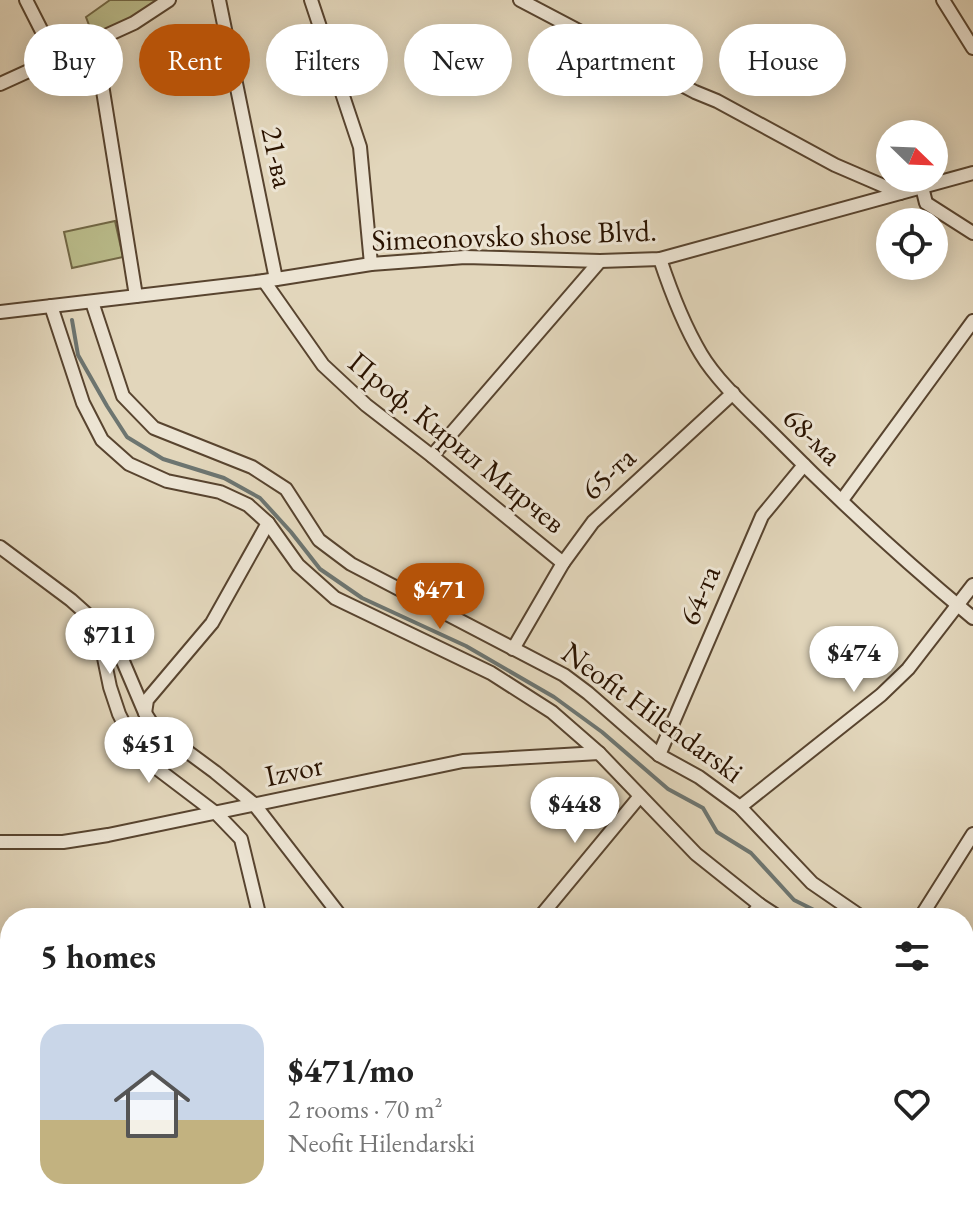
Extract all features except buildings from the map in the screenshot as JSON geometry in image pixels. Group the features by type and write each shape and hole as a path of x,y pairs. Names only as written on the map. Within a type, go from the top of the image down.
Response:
{"street":[{"path":"26,0 38,24"},
{"path":"123,28 169,0"},
{"name":"21-ва","path":"219,0 270,280"},
{"path":"311,0 360,147 371,264"},
{"path":"520,0 835,165 900,193"},
{"path":"943,0 973,48"},
{"path":"0,84 24,73"},
{"path":"104,96 136,296"},
{"name":"Simeonovsko shose Blvd.","path":"948,180 973,173"},
{"name":"Simeonovsko shose Blvd.","path":"0,312 270,280 371,264 465,257 600,261 660,259 904,192"},
{"path":"923,192 926,203 973,233"},
{"name":"68-ма","path":"660,259 677,307 702,356 733,393 804,465 928,581 973,618"},
{"path":"432,456 600,261"},
{"name":"Проф. Кирил Мирчев","path":"270,280 323,365 366,405 563,563"},
{"name":"Neofit Hilendarski","path":"92,302 123,396 154,428 252,467 286,489 319,540 351,564 564,675 659,755 699,777 740,807 812,883 848,908"},
{"name":"Neofit Hilendarski","path":"51,306 83,403 102,440 129,464 167,481 220,492 248,505 268,523 298,565 335,598 491,673 552,712 599,753 696,854 765,908"},
{"path":"842,500 973,321"},
{"name":"65-та","path":"513,649 563,563 593,522 733,393"},
{"name":"64-та","path":"659,755 762,516 804,465"},
{"path":"145,713 147,700 212,623 268,523"},
{"path":"0,547 71,600 100,626 122,659 154,727 254,804 334,908"},
{"path":"740,807 881,695 908,669 973,585"},
{"path":"100,626 110,687 132,740 159,770 217,814 241,839 258,908"},
{"name":"Izvor","path":"0,842 63,842 217,814 463,761 599,753"},
{"path":"547,908 640,796"},
{"path":"926,908 973,834"}],"green space":[{"path":"110,0 169,0 123,25 89,24 86,17"},
{"path":"115,221 123,257 72,268 64,232"}],"waterway":[{"path":"72,320 78,355 127,437 163,459 224,478 260,498 320,569 362,598 466,646 554,697 602,732 668,789 703,808 717,832 751,853 794,900 810,908"}]}
